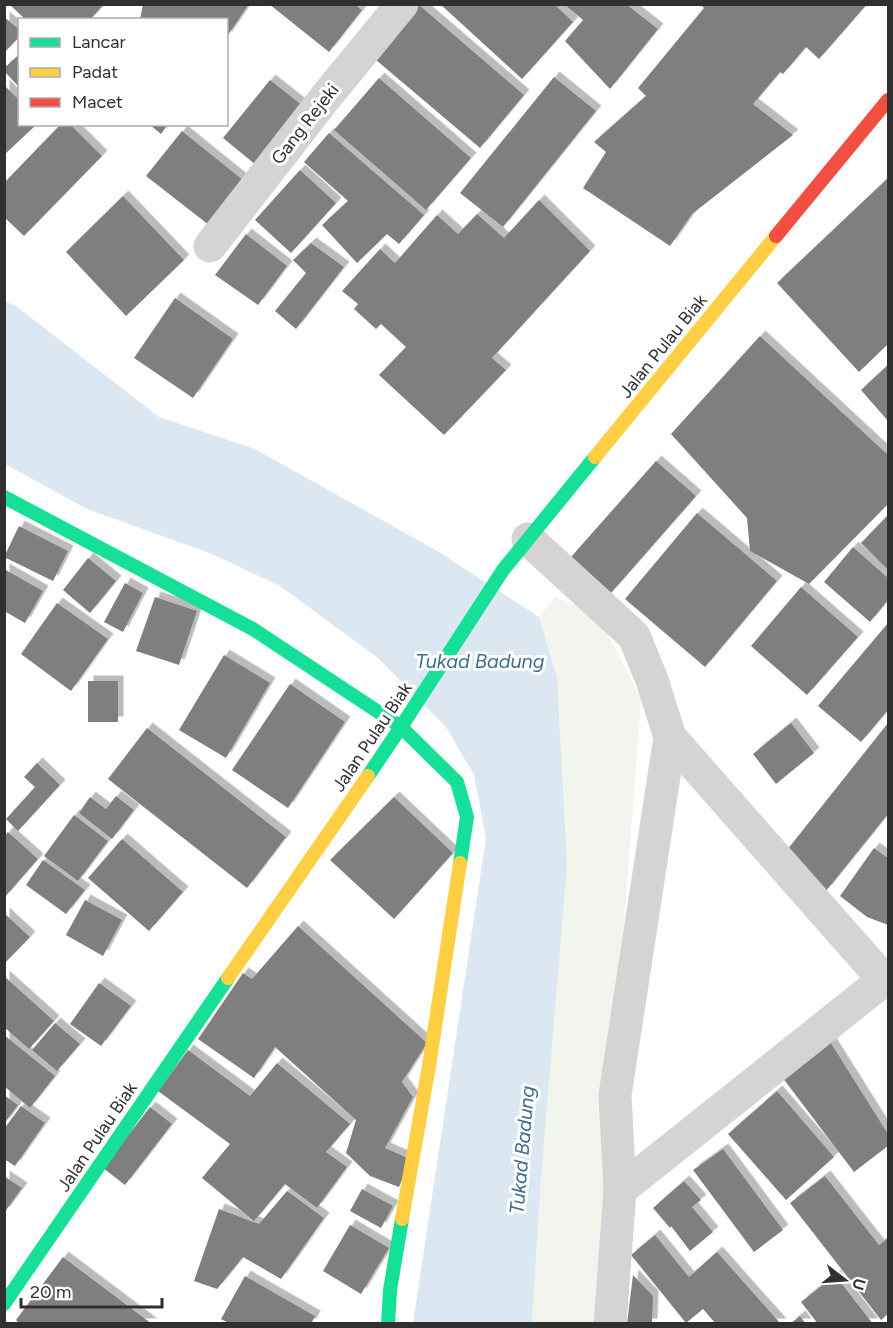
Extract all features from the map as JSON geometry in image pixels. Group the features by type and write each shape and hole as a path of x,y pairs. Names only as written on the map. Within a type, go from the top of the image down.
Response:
{"street":[{"name":"Gang Rejeki","path":"210,246 325,98 402,4"},
{"name":"Jalan Pulau Biak","path":"4,1304 401,727 503,570 888,100"},
{"path":"4,497 253,629 401,727 456,783 467,817 429,1066 390,1290 388,1323"},
{"path":"528,539 634,636 652,680 670,737 877,972 887,980 620,1190"},
{"path":"610,1323 620,1190 615,1095 670,737"}],"shaded area":[{"path":"555,597 576,605 603,626 641,699 619,992 603,1323 532,1324 541,1178 557,677 539,617"}],"water":[{"name":"Tukad Badung","path":"4,301 16,306 159,417 255,449 439,552 539,617 557,677 567,866 541,1178 532,1323 413,1323 486,838 474,775 446,727 378,658 280,586 212,554 87,509 5,464"}],"building":[{"path":"9,4 104,4 92,18 24,18"},
{"path":"143,4 249,4 228,35 228,18 140,18"},
{"path":"269,4 354,4 362,10 329,52"},
{"path":"411,4 418,4 524,95 480,148 369,54"},
{"path":"440,4 554,4 573,22 522,79"},
{"path":"564,4 626,4 658,29 610,89 565,41 583,20"},
{"path":"700,4 867,4 819,59 806,47 783,74 780,72 753,104 793,135 692,214 670,246 583,188 606,152 594,142 646,96 638,88 704,8"},
{"path":"4,17 18,28 18,38 4,53"},
{"path":"18,56 18,86 4,71 4,68"},
{"path":"554,77 596,111 503,227 460,193"},
{"path":"379,78 471,158 426,210 334,130"},
{"path":"270,80 308,110 261,169 223,138"},
{"path":"4,85 18,99 18,126 35,126 4,155"},
{"path":"59,126 72,126 102,156 24,236 4,217 4,183"},
{"path":"151,126 167,126 161,134"},
{"path":"182,131 249,185 214,229 146,176"},
{"path":"329,133 424,215 399,244 387,234 357,263 322,225 348,201 304,162"},
{"path":"300,170 336,203 291,253 255,220"},
{"path":"888,178 888,344 859,372 777,283"},
{"path":"123,196 184,260 126,316 66,252"},
{"path":"539,200 590,251 492,358 506,370 444,435 379,375 406,347 381,324 376,329 354,309 358,304 342,291 380,249 395,263 437,215 458,234 477,214 504,238"},
{"path":"246,234 287,266 258,305 215,275"},
{"path":"311,243 344,267 296,329 275,311 306,273 293,260"},
{"path":"175,298 233,339 193,398 134,358"},
{"path":"760,336 888,455 888,504 809,584 750,551 747,518 671,434"},
{"path":"888,365 888,421 861,390"},
{"path":"656,461 696,496 611,593 571,557"},
{"path":"697,513 777,581 705,667 625,599"},
{"path":"888,515 888,570 861,543"},
{"path":"19,526 68,551 53,581 4,557"},
{"path":"853,547 888,578 888,600 870,622 824,582"},
{"path":"88,558 116,581 90,613 63,590"},
{"path":"4,569 43,591 25,623 4,611"},
{"path":"125,583 143,593 123,632 104,622"},
{"path":"801,587 858,637 807,695 751,646"},
{"path":"155,597 197,611 179,665 136,651"},
{"path":"57,603 108,639 71,691 21,654"},
{"path":"888,623 888,710 861,742 818,706"},
{"path":"224,655 270,683 226,758 179,730"},
{"path":"88,681 118,681 118,722 88,722"},
{"path":"290,684 345,722 288,808 232,770"},
{"path":"791,723 814,753 776,784 753,754"},
{"path":"888,723 888,814 826,891 783,855"},
{"path":"147,728 286,837 247,888 108,779"},
{"path":"37,763 60,785 18,831 6,819 35,787 24,777"},
{"path":"116,796 134,810 112,839 79,813 90,797 106,809"},
{"path":"394,797 453,853 394,919 330,860"},
{"path":"74,815 108,841 78,881 44,856"},
{"path":"8,832 38,859 4,898 4,837"},
{"path":"122,839 183,892 149,931 88,878"},
{"path":"874,848 888,858 888,925 867,917 840,896"},
{"path":"43,860 85,890 66,914 26,885"},
{"path":"85,900 122,920 103,956 66,935"},
{"path":"4,913 30,937 4,964"},
{"path":"298,926 427,1043 402,1082 413,1097 385,1148 410,1159 399,1187 370,1176 346,1153 356,1120 275,1047 254,1078 198,1039 243,973 252,979"},
{"path":"4,976 54,1021 29,1049 4,1027"},
{"path":"99,983 131,1006 101,1046 70,1024"},
{"path":"55,1023 80,1044 57,1071 32,1050"},
{"path":"4,1035 55,1076 30,1108 4,1086"},
{"path":"829,1040 888,1134 888,1146 854,1172 782,1077"},
{"path":"188,1050 250,1096 277,1063 350,1124 326,1152 347,1167 317,1208 285,1184 254,1221 202,1178 230,1144 158,1091"},
{"path":"777,1091 834,1157 786,1200 728,1134"},
{"path":"4,1095 18,1105 4,1124"},
{"path":"21,1106 45,1123 15,1166 4,1159 4,1129"},
{"path":"150,1107 172,1124 125,1185 103,1168"},
{"path":"723,1149 783,1230 754,1252 693,1170"},
{"path":"4,1176 22,1188 4,1213"},
{"path":"825,1176 879,1245 888,1238 888,1314 881,1320 790,1203"},
{"path":"684,1181 701,1200 692,1207 713,1232 690,1251 671,1226 670,1228 653,1208"},
{"path":"362,1189 393,1206 381,1228 350,1211"},
{"path":"287,1191 324,1218 281,1279 243,1257 217,1289 194,1281 219,1209 259,1224"},
{"path":"350,1225 389,1248 361,1294 323,1271"},
{"path":"655,1235 689,1277 717,1252 781,1324 716,1324 703,1309 686,1323 631,1255"},
{"path":"63,1257 152,1324 20,1324 16,1320"},
{"path":"633,1275 653,1296 652,1324 627,1324"},
{"path":"835,1275 873,1324 818,1324 801,1302"},
{"path":"245,1276 315,1316 311,1324 230,1324 221,1319"},
{"path":"800,1316 806,1324 790,1324"}],"traffic: fast":[{"path":"368,776 503,570 595,457"},
{"path":"4,497 253,629 401,727 457,782 467,817 460,863"},
{"path":"4,1304 228,978"},
{"path":"388,1324 390,1290 402,1219"}],"traffic: slow":[{"path":"595,457 776,236"},
{"path":"228,978 368,776"},
{"path":"402,1219 429,1066 460,863"}],"traffic: jam":[{"path":"776,236 888,100"}]}
